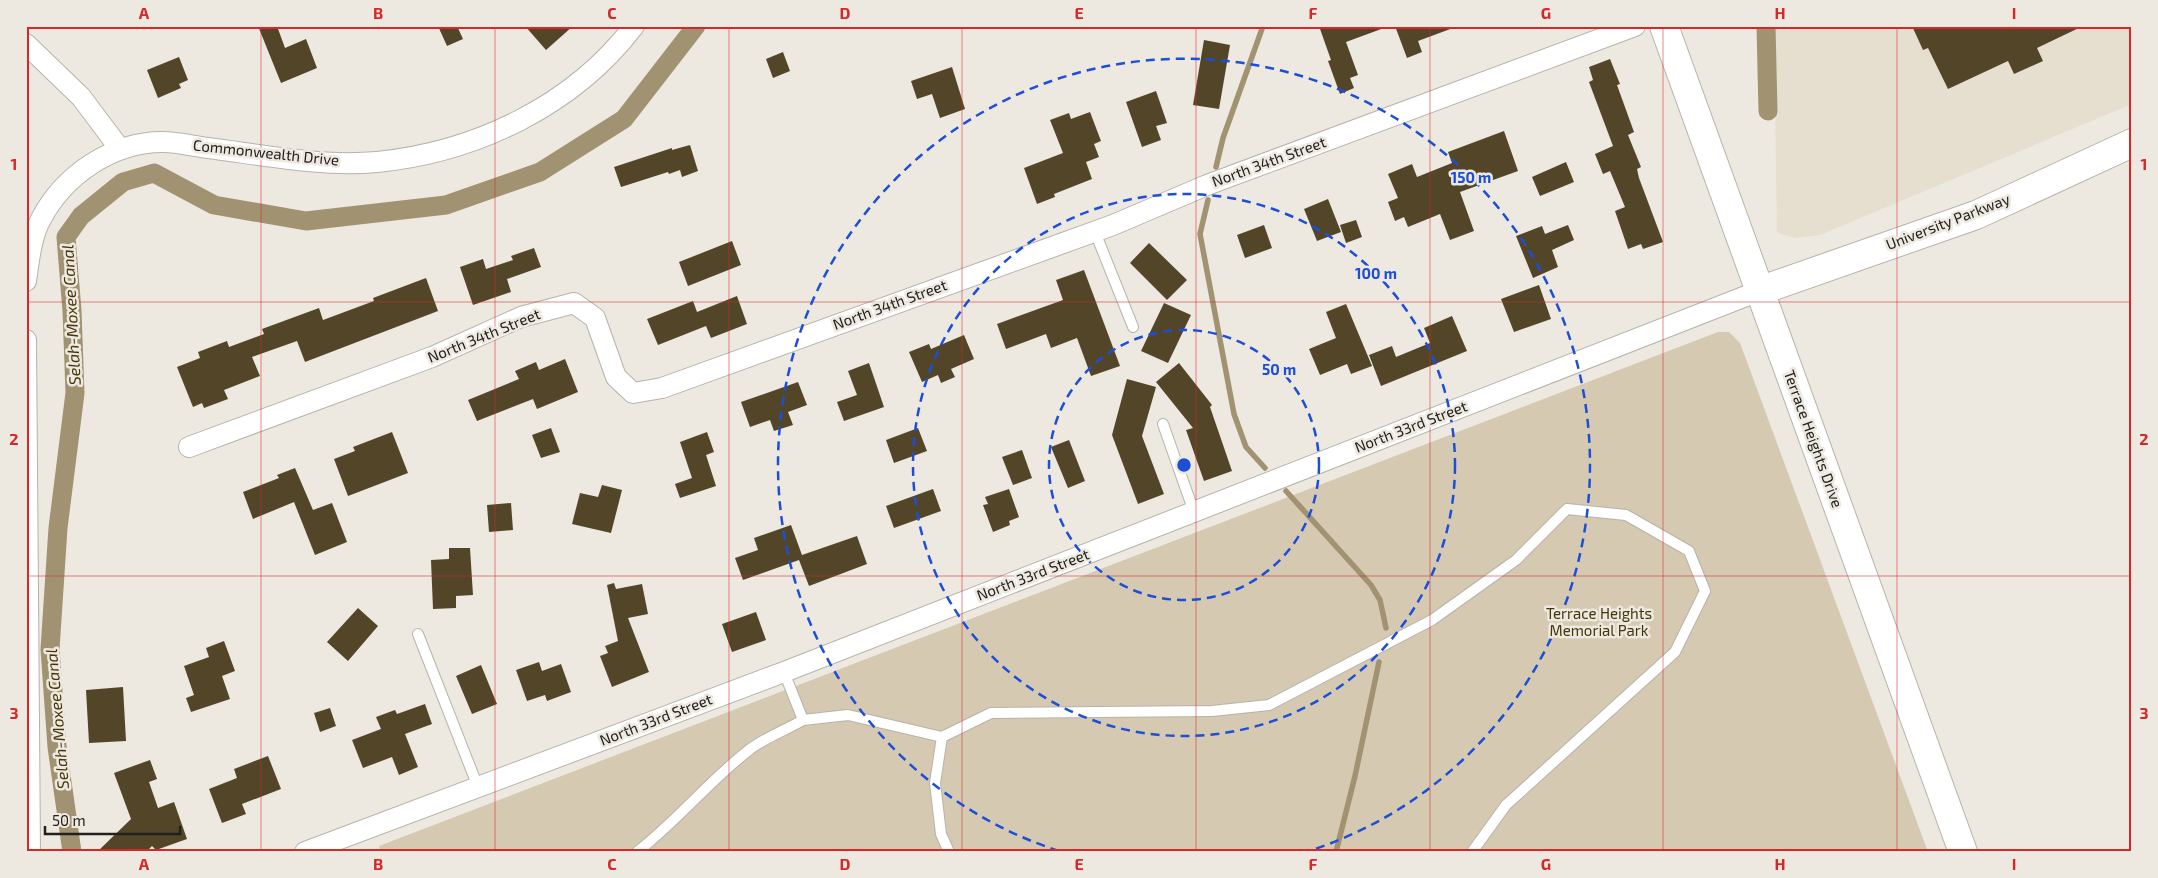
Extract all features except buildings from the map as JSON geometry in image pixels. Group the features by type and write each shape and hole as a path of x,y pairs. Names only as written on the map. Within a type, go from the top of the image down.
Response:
{"main road":[{"name":"Terrace Heights Drive","path":"1664,26 1962,852"},
{"name":"University Parkway","path":"1759,291 1976,215 2132,143"}],"street":[{"name":"Commonwealth Drive","path":"26,281 31,249 40,220 60,189 85,167 120,149 163,142 322,162 376,162 427,154 480,138 528,117 564,95 603,60 634,26"},
{"name":"North 34th Street","path":"189,447 432,357 521,317 574,302 595,318 616,378 633,393 662,388 1095,232 1207,185 1635,26"},
{"path":"26,44 81,98 120,149"},
{"name":"North 33rd Street","path":"305,852 784,672 1759,291"},
{"path":"26,340 30,852"}],"lane":[{"path":"1095,232 1132,327"},
{"path":"1163,424 1194,512"},
{"path":"637,852 654,839 703,790 750,749 803,720 848,714 942,737 991,713 1212,711 1269,705 1432,620 1516,560 1567,509 1626,515 1689,552 1705,591 1676,652 1506,805 1472,852"},
{"path":"418,634 478,787"},
{"path":"784,672 803,720"},
{"path":"942,737 935,783 941,834 949,852"},
{"path":"654,839 655,852"}],"shaded area":[{"path":"1774,26 2132,26 2132,104 1820,235 1795,238 1777,233"}],"green space":[{"name":"Terrace Heights Memorial Park","path":"1718,332 1729,332 1740,343 1928,852 381,852 379,846"}],"waterway":[{"name":"Selah-Moxee Canal","path":"72,852 57,747 50,649 58,528 75,393 72,311 66,237 81,216 123,182 154,173 214,205 306,221 446,205 540,172 624,119 696,26"},
{"path":"1216,167 1223,138 1263,26"},
{"path":"1766,26 1768,111"},
{"path":"1208,200 1200,234 1234,414 1246,447 1265,468"},
{"path":"1286,491 1371,585 1380,600 1386,628"},
{"path":"1336,852 1355,776 1379,662"}]}
